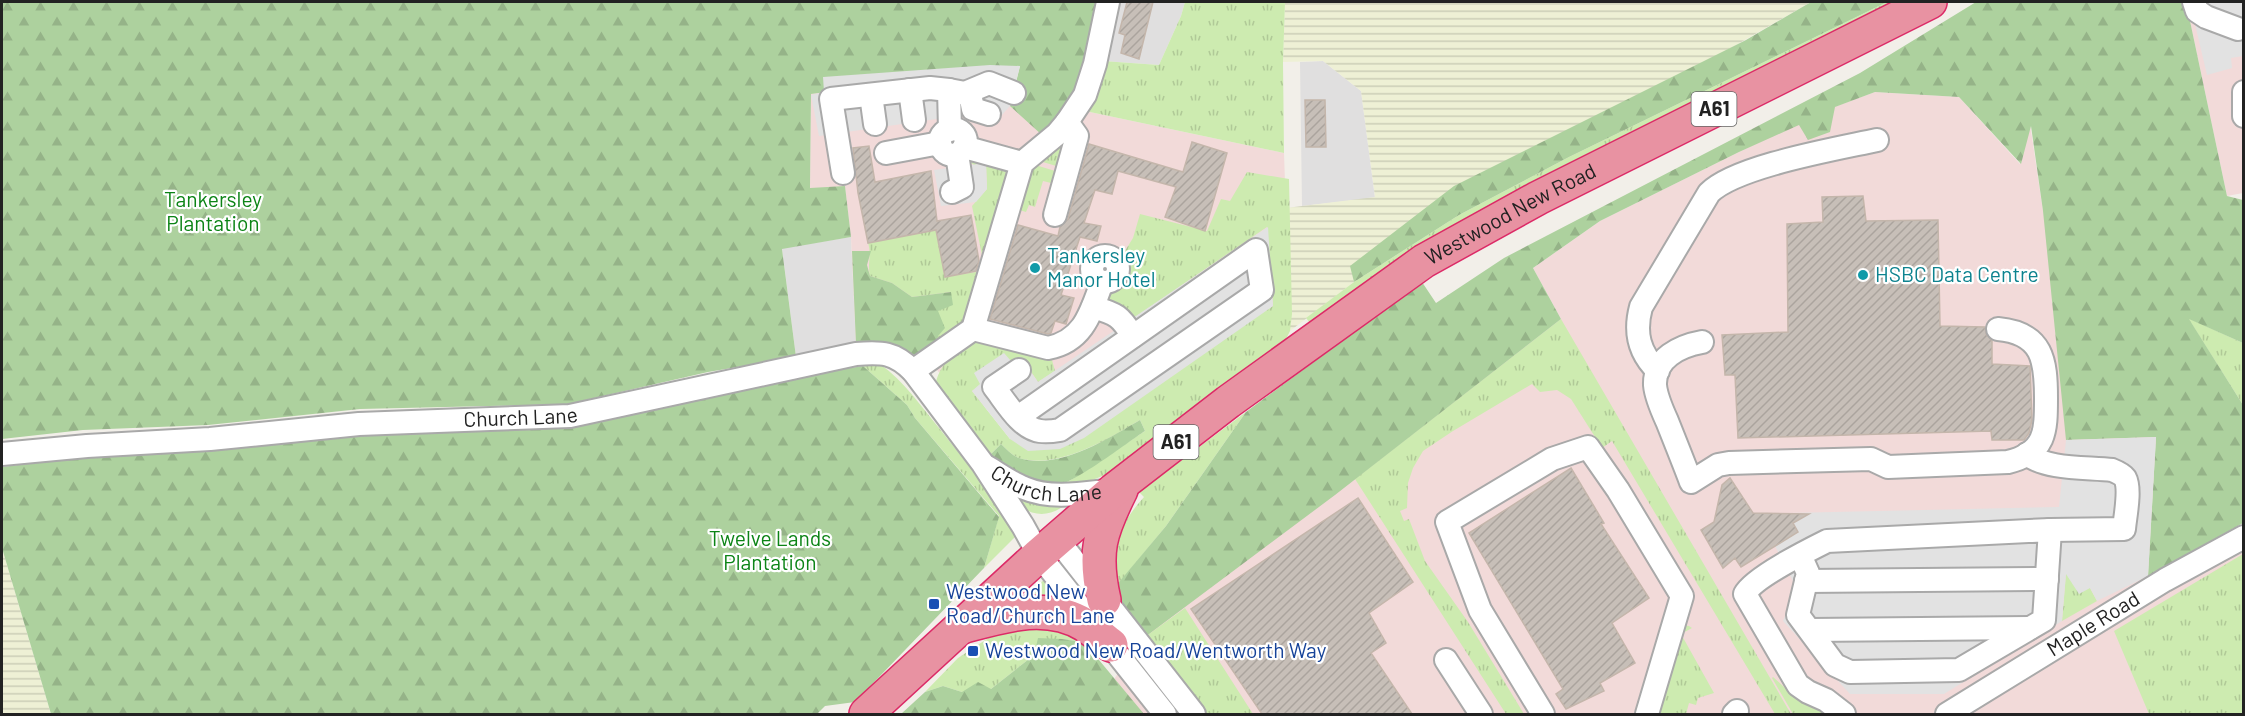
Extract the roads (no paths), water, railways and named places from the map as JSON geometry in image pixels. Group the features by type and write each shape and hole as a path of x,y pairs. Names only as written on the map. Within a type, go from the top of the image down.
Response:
{"highway":[{"name":"Westwood New Road","path":"866,714 1048,547 1120,486 1228,402 1424,261 1538,198 1930,2"},
{"path":"1104,600 1098,566 1101,537 1120,486"},
{"path":"960,627 1018,612 1054,613 1086,626 1112,645"}],"street":[{"path":"913,371 973,329 1022,163 1057,134 1085,95 1095,64 1108,2"},
{"path":"2194,2 2197,11 2238,29"},
{"path":"957,92 989,83 1014,93"},
{"path":"843,173 831,99 930,88 957,92 972,99 973,109 989,114"},
{"path":"910,90 914,120"},
{"path":"952,192 962,187 953,144 957,92"},
{"path":"2244,92 2244,116"},
{"path":"871,94 875,124"},
{"path":"1055,215 1077,136 1067,122"},
{"path":"1658,371 1647,361 1640,345 1638,318 1641,308 1709,193 1720,183 1737,176 1778,163 1876,140"},
{"path":"886,153 953,144 1022,163"},
{"path":"1018,417 1256,250 1262,290 1060,430 1040,431 1030,427 1018,417 994,387 1019,370"},
{"path":"973,329 1048,348 1060,346 1080,331 1093,307 1102,282"},
{"path":"1093,307 1121,318 1133,336"},
{"path":"1702,342 1684,345 1668,356 1658,371 1655,385 1657,396 1691,482 1718,465 1729,463 1871,459 1888,467 2008,462 2027,454 2037,447 2045,434 2046,370 2043,358 2034,343 2022,335 1998,329"},
{"path":"1048,348 1067,383"},
{"name":"Church Lane","path":"2,454 87,446 210,439 359,424 570,416 856,354 886,353 904,362 913,371 983,464 1023,526 1048,547"},
{"path":"1543,714 1480,610 1447,522 1552,459 1588,447 1618,490 1682,596 1647,714"},
{"path":"1844,714 1826,700 1798,685 1745,594 1748,588 1827,541 2050,530 2124,530 2127,495 2125,478 2120,473 2112,470 2058,466 2031,458 2027,454"},
{"name":"Church Lane","path":"983,464 1013,483 1040,493 1076,494 1120,486"},
{"path":"1800,555 1808,573 1798,615 1835,665 1850,672 1959,670 2044,620 2050,530"},
{"name":"Maple Road","path":"1958,712 2155,586 2244,537"},
{"path":"1048,547 1104,600 1194,714"},
{"path":"1048,547 1112,645 1165,714"},
{"path":"1806,581 2047,579"},
{"path":"1810,630 2031,628"},
{"path":"1446,660 1481,714"}],"place":[{"name":"Tankersley Manor Hotel","path":"1035,268"},
{"name":"HSBC Data Centre","path":"1863,275"},
{"name":"Westwood New Road/Church Lane","path":"934,604"},
{"name":"Westwood New Road/Wentworth Way","path":"973,651"}],"park label":[{"name":"Tankersley Plantation","path":"213,212"},
{"name":"Twelve Lands Plantation","path":"770,551"}]}
